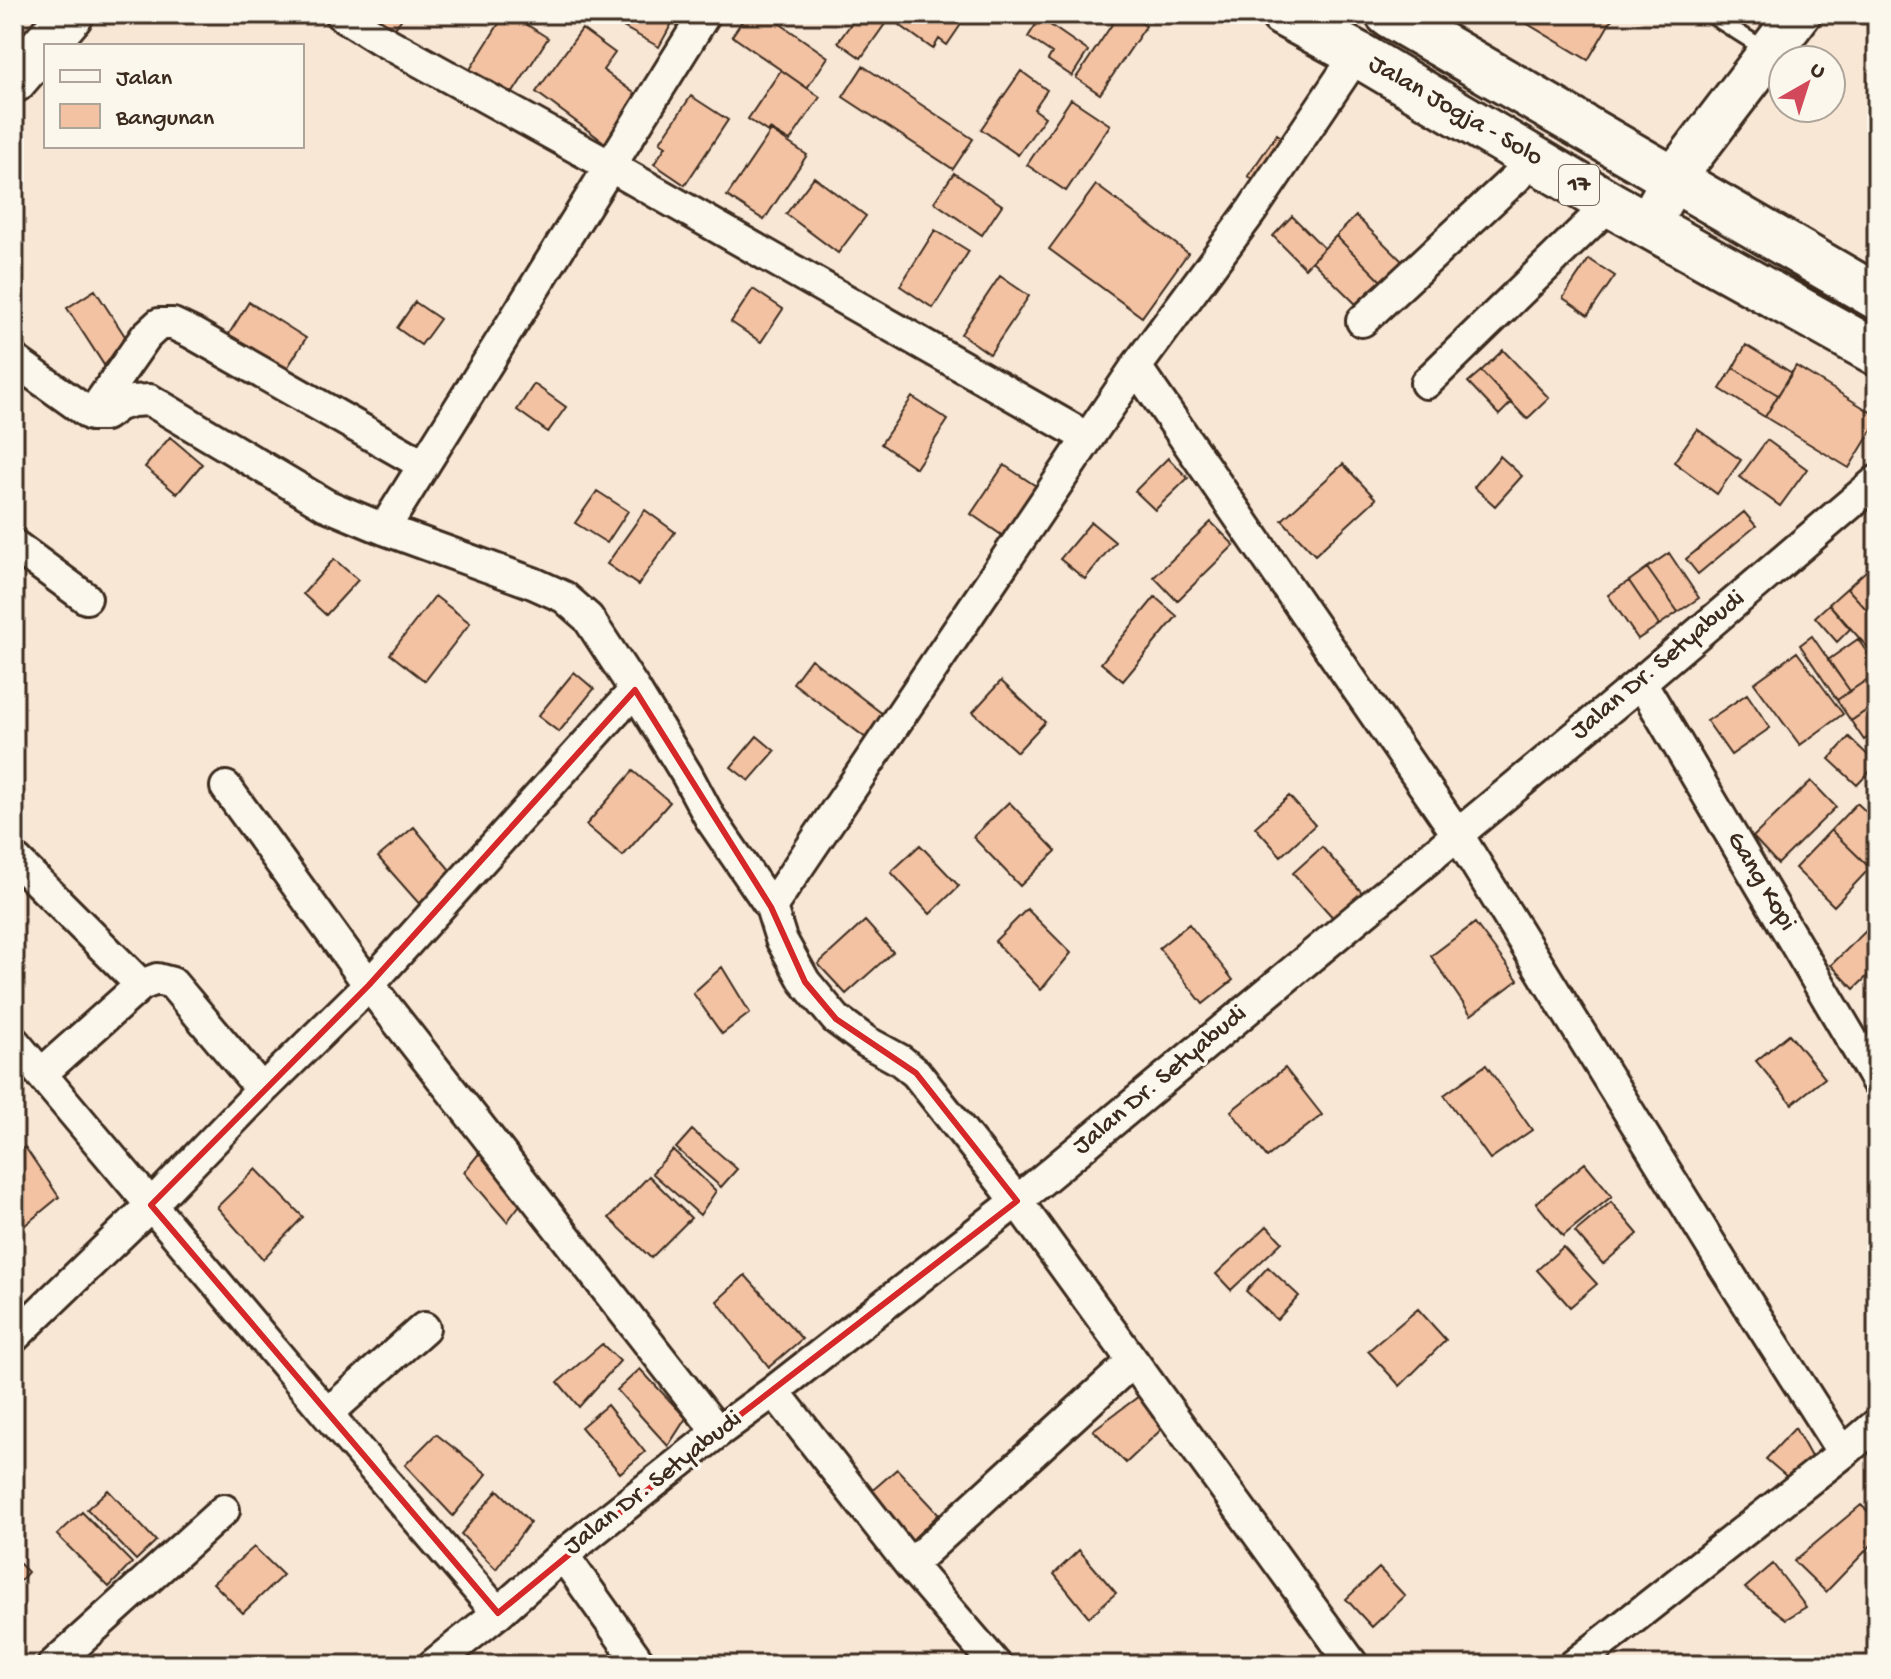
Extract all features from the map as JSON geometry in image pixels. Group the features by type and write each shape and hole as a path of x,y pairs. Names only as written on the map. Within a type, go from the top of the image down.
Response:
{"highway":[{"path":"45,44 71,14"},
{"name":"Jalan Jogja - Solo","path":"1283,14 1877,353"},
{"name":"Jalan Jogja - Solo","path":"1388,14 1877,297"},
{"path":"14,80 44,45"}],"main road":[{"path":"1777,44 1799,14"},
{"path":"1629,214 1673,179 1767,58"}],"street":[{"path":"340,14 1088,438"},
{"path":"384,529 705,14"},
{"path":"771,907 1136,367 1252,210 1357,54"},
{"path":"1362,321 1536,159"},
{"path":"1426,383 1629,214"},
{"path":"91,415 146,336 159,324 173,324 424,465"},
{"path":"14,360 91,415 105,415 119,405 150,400 326,505 533,583 564,597 588,618 687,775 710,818 771,907 781,939 805,982 836,1019 916,1073 1017,1201 1353,1665"},
{"path":"1136,367 1458,835 1843,1453"},
{"name":"Jalan Dr. Setyabudi","path":"433,1665 563,1555 1017,1201 1641,682 1877,481"},
{"path":"14,545 86,598"},
{"name":"Gang Kopi","path":"1641,682 1877,1082"},
{"path":"14,1337 151,1205 369,985 635,690"},
{"path":"226,787 369,985 718,1432"},
{"path":"17,861 141,985"},
{"path":"41,1074 141,985 157,979 172,983 262,1090"},
{"path":"14,1042 498,1613"},
{"path":"327,1414 424,1328"},
{"path":"910,1565 1133,1361"},
{"path":"774,1391 910,1565 996,1665"},
{"path":"1574,1665 1877,1424"},
{"path":"53,1665 224,1510"},
{"path":"563,1555 641,1665"}],"lane":[{"path":"1709,14 1767,50"}],"highlighted area":[{"path":"635,690 771,907 805,982 836,1019 916,1073 1017,1201 718,1432 498,1613 151,1205 369,985"}],"building":[{"path":"368,14 405,14 393,31"},
{"path":"505,14 510,14 548,38 505,105 464,79"},
{"path":"600,14 677,14 659,47"},
{"path":"747,14 766,14 828,57 807,88 732,36"},
{"path":"858,14 892,14 861,58 838,42"},
{"path":"900,14 949,14 962,23 947,45 939,39 933,49 894,21"},
{"path":"1119,14 1128,14 1146,26 1100,94 1076,78"},
{"path":"1511,14 1615,14 1588,60"},
{"path":"1040,18 1088,51 1072,76 1048,60 1052,53 1028,37"},
{"path":"582,29 615,53 603,70 642,99 608,145 536,92"},
{"path":"863,66 973,139 953,169 843,97"},
{"path":"781,70 820,97 790,141 748,119"},
{"path":"1021,71 1047,90 1034,109 1045,117 1018,155 981,129"},
{"path":"691,96 728,120 685,185 654,164 666,146 660,142"},
{"path":"1071,99 1110,125 1066,191 1027,165"},
{"path":"771,131 807,155 764,220 727,196"},
{"path":"1277,134 1293,145 1264,187 1248,176"},
{"path":"954,173 1002,205 982,235 934,202"},
{"path":"814,177 866,216 838,253 786,214"},
{"path":"1096,185 1188,253 1142,317 1049,249"},
{"path":"1292,216 1324,248 1305,268 1273,236"},
{"path":"1356,216 1407,266 1387,287 1336,236"},
{"path":"935,230 969,251 933,308 900,286"},
{"path":"1336,236 1387,287 1363,311 1312,261"},
{"path":"1589,259 1615,276 1588,315 1563,298"},
{"path":"1000,276 1029,296 990,354 961,334"},
{"path":"753,289 783,309 761,342 731,322"},
{"path":"95,290 132,347 104,365 67,308"},
{"path":"249,302 306,338 284,373 227,337"},
{"path":"415,302 440,319 421,345 397,328"},
{"path":"1746,345 1792,373 1778,395 1733,368"},
{"path":"1503,350 1549,398 1527,419 1481,371"},
{"path":"1796,366 1877,416 1877,422 1849,468 1765,417"},
{"path":"1733,368 1778,395 1765,417 1720,389"},
{"path":"1481,371 1511,403 1499,415 1468,382"},
{"path":"534,384 566,407 548,432 517,410"},
{"path":"912,397 948,420 916,468 881,444"},
{"path":"1697,429 1741,460 1717,494 1674,462"},
{"path":"170,437 202,464 177,494 145,467"},
{"path":"1767,440 1807,469 1780,506 1740,477"},
{"path":"1500,456 1522,476 1495,506 1474,487"},
{"path":"1168,458 1188,478 1155,510 1135,491"},
{"path":"1343,464 1376,499 1315,555 1282,520"},
{"path":"1004,465 1036,486 1003,536 971,514"},
{"path":"597,491 628,511 607,543 575,523"},
{"path":"645,510 675,532 638,585 607,564"},
{"path":"1744,512 1756,526 1698,574 1686,559"},
{"path":"1091,522 1115,542 1085,579 1060,559"},
{"path":"1211,522 1234,545 1177,601 1154,577"},
{"path":"1669,553 1699,598 1678,612 1647,568"},
{"path":"334,559 358,580 326,615 303,594"},
{"path":"1877,561 1877,621 1847,588"},
{"path":"1647,568 1678,612 1659,625 1629,581"},
{"path":"1629,581 1659,625 1638,639 1608,595"},
{"path":"1847,588 1877,621 1877,658 1829,604"},
{"path":"435,596 470,623 425,681 390,654"},
{"path":"1155,597 1177,616 1123,681 1101,663"},
{"path":"1829,604 1850,629 1837,642 1815,617"},
{"path":"1812,636 1850,691 1837,700 1800,645"},
{"path":"1858,639 1877,668 1877,673 1850,691 1828,660"},
{"path":"1797,652 1843,714 1800,745 1754,683"},
{"path":"811,659 884,715 866,738 793,683"},
{"path":"574,672 594,689 559,732 538,716"},
{"path":"1877,673 1877,703 1851,721 1837,700"},
{"path":"1001,681 1045,722 1017,752 973,712"},
{"path":"1747,694 1770,728 1731,755 1707,721"},
{"path":"1877,703 1877,731 1864,740 1851,721"},
{"path":"757,736 775,751 749,781 731,767"},
{"path":"1849,737 1877,764 1857,785 1829,759"},
{"path":"633,771 670,802 623,856 586,825"},
{"path":"1811,781 1836,807 1778,864 1753,837"},
{"path":"1289,796 1315,825 1281,856 1255,827"},
{"path":"1009,802 1056,851 1020,886 973,837"},
{"path":"1857,803 1877,822 1877,861 1870,868 1831,830"},
{"path":"414,827 460,882 430,916 378,857"},
{"path":"1831,830 1870,868 1834,906 1795,868"},
{"path":"920,845 959,886 930,914 891,872"},
{"path":"1322,847 1365,896 1336,921 1293,873"},
{"path":"1027,909 1071,953 1041,990 995,941"},
{"path":"865,921 893,952 846,994 818,964"},
{"path":"1475,923 1518,980 1471,1015 1431,956"},
{"path":"1874,923 1877,925 1877,967 1854,989 1831,965"},
{"path":"1189,924 1233,980 1203,1004 1159,948"},
{"path":"722,967 750,1013 722,1034 693,993"},
{"path":"1789,1034 1825,1078 1792,1104 1756,1061"},
{"path":"1486,1065 1532,1130 1490,1159 1444,1095"},
{"path":"1285,1068 1322,1115 1267,1157 1231,1111"},
{"path":"692,1130 737,1169 721,1187 676,1148"},
{"path":"485,1146 525,1198 507,1222 464,1172"},
{"path":"25,1147 59,1197 19,1230 14,1223 14,1154"},
{"path":"673,1150 716,1191 700,1215 652,1173"},
{"path":"1585,1163 1612,1196 1563,1236 1536,1203"},
{"path":"256,1169 303,1217 263,1259 217,1207"},
{"path":"649,1176 691,1218 651,1258 609,1218"},
{"path":"1611,1202 1638,1234 1603,1264 1575,1232"},
{"path":"1267,1226 1282,1242 1231,1290 1216,1274"},
{"path":"1563,1247 1597,1284 1570,1307 1537,1270"},
{"path":"1268,1267 1299,1296 1277,1320 1246,1291"},
{"path":"745,1275 802,1339 769,1367 717,1301"},
{"path":"1418,1309 1446,1340 1400,1386 1368,1351"},
{"path":"602,1344 620,1361 579,1407 558,1382"},
{"path":"640,1369 686,1418 668,1446 617,1390"},
{"path":"1146,1391 1167,1424 1126,1463 1093,1430"},
{"path":"607,1405 645,1452 620,1473 581,1427"},
{"path":"1795,1428 1815,1464 1800,1488 1766,1459"},
{"path":"436,1434 487,1474 453,1516 405,1465"},
{"path":"897,1469 939,1514 909,1543 867,1495"},
{"path":"108,1490 156,1541 136,1560 87,1509"},
{"path":"498,1490 530,1522 496,1569 461,1534"},
{"path":"1861,1505 1877,1520 1877,1539 1826,1592 1794,1561"},
{"path":"82,1512 132,1563 109,1587 57,1535"},
{"path":"254,1547 283,1575 243,1613 213,1583"},
{"path":"1079,1550 1116,1593 1089,1617 1054,1574"},
{"path":"14,1558 28,1572 14,1588"},
{"path":"1773,1564 1806,1607 1786,1619 1745,1588"},
{"path":"1379,1568 1405,1596 1372,1627 1346,1599"}]}
